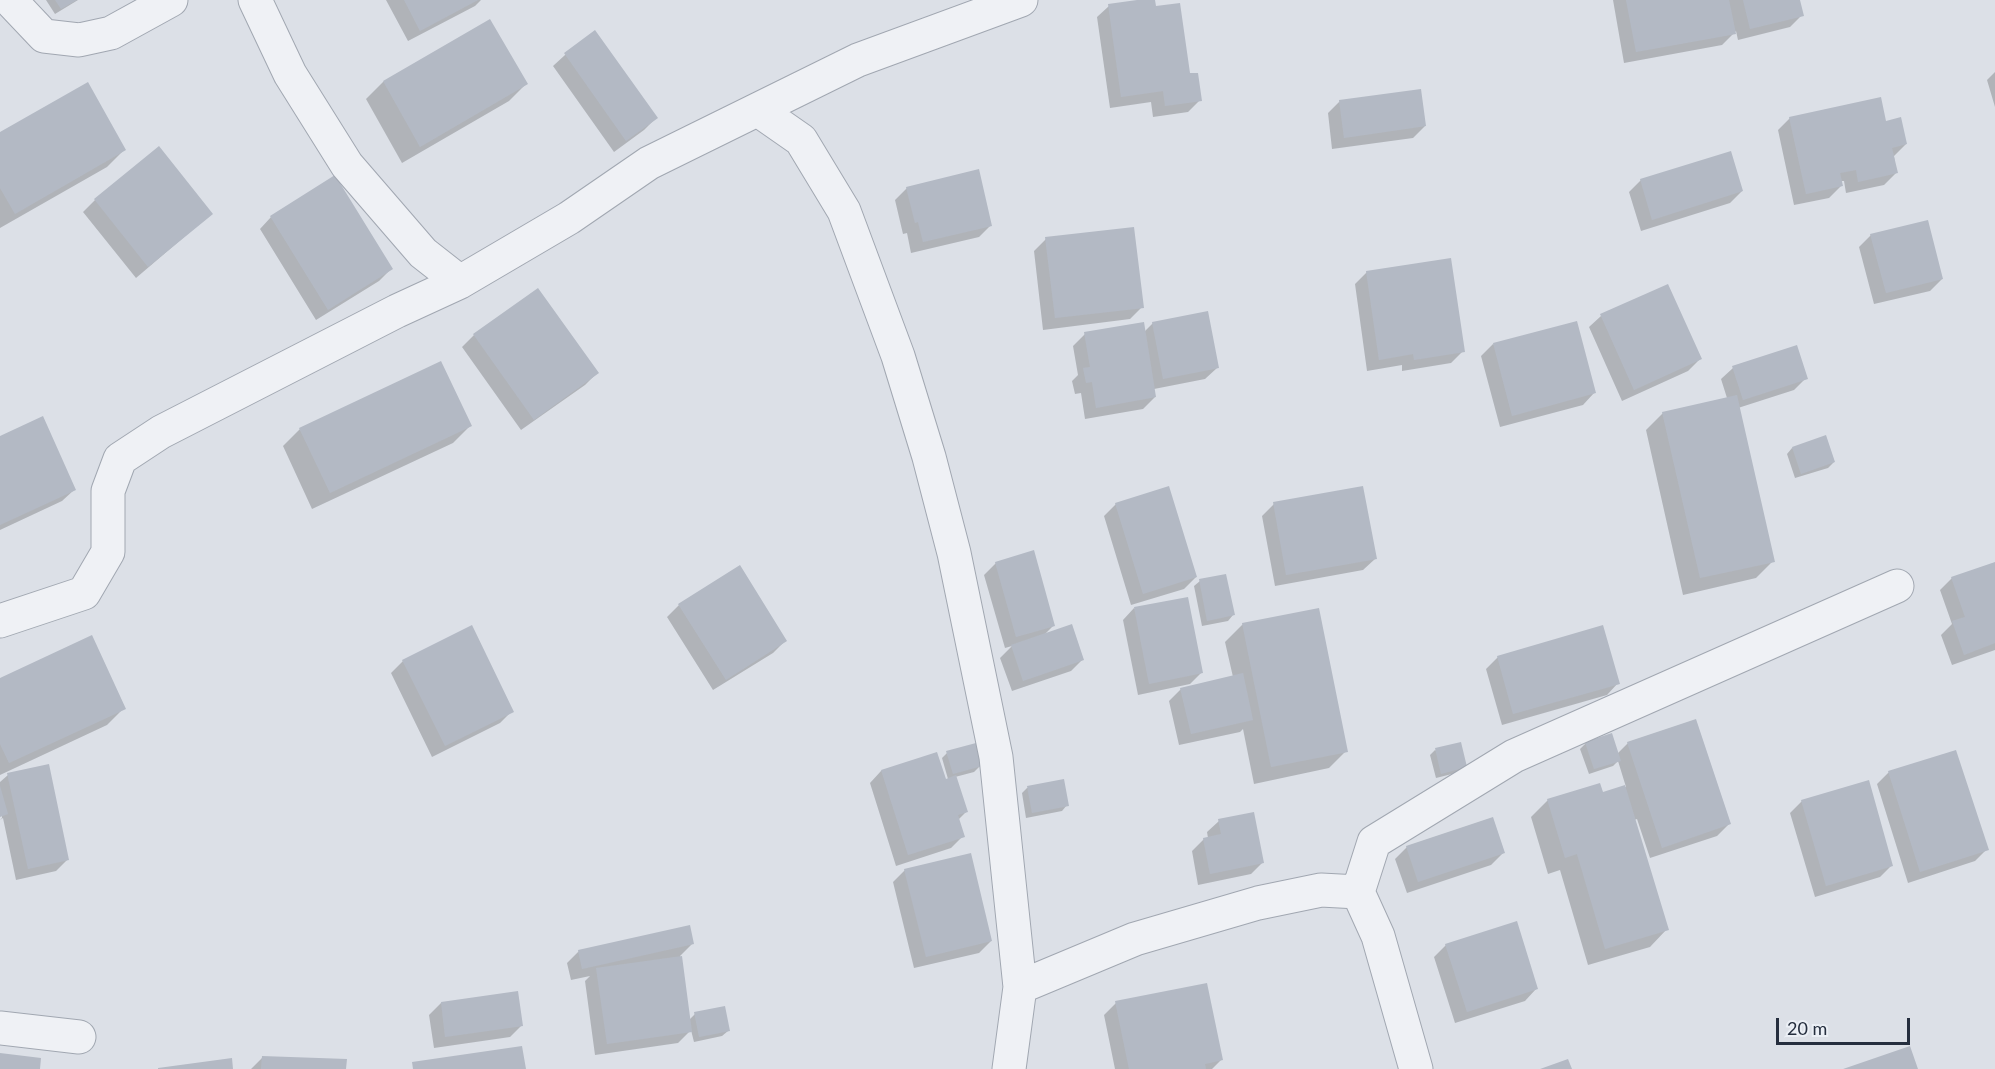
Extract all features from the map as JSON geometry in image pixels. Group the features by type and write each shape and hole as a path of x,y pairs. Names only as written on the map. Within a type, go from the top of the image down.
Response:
{"street":[{"path":"10,0 44,36 79,40 111,33 171,0"},
{"path":"256,0 291,74 347,165 423,253 460,282"},
{"path":"0,621 84,593 108,552 108,491 120,459 161,432 397,311 460,282 569,218 649,164 858,60 1021,0"},
{"path":"758,110 801,140 844,211 898,356 929,457 954,553 996,758 1020,987 1009,1069"},
{"path":"1416,1069 1378,936 1358,892 1374,842 1514,756 1897,586"},
{"path":"1020,987 1136,939 1258,903 1321,890 1358,892"},
{"path":"0,1028 80,1037"}],"building":[{"path":"55,0 77,0 61,9"},
{"path":"404,0 478,0 420,31"},
{"path":"1155,0 1156,6 1180,3 1190,73 1198,73 1202,101 1165,106 1163,91 1121,97 1108,4"},
{"path":"1626,0 1729,0 1736,34 1636,52"},
{"path":"1743,0 1800,0 1804,16 1750,29"},
{"path":"490,19 528,84 420,147 383,81"},
{"path":"595,30 658,118 626,141 564,53"},
{"path":"88,82 126,150 15,214 0,188 0,132"},
{"path":"1421,89 1426,126 1344,138 1339,100"},
{"path":"1881,97 1886,121 1901,117 1907,144 1892,148 1898,173 1858,182 1856,170 1840,173 1843,186 1806,194 1789,117"},
{"path":"159,146 213,214 148,267 94,199"},
{"path":"1731,151 1743,191 1652,220 1640,179"},
{"path":"979,169 992,226 923,242 918,222 915,223 906,187"},
{"path":"335,175 393,269 328,310 270,216"},
{"path":"1928,220 1943,279 1886,293 1870,234"},
{"path":"1134,227 1144,308 1055,318 1045,237"},
{"path":"1451,258 1465,352 1414,360 1413,354 1379,360 1366,271"},
{"path":"1668,284 1702,359 1634,390 1600,314"},
{"path":"538,288 599,373 534,420 473,334"},
{"path":"1208,311 1219,368 1163,379 1152,322"},
{"path":"1577,321 1596,393 1512,416 1493,343"},
{"path":"1144,322 1156,397 1096,408 1092,382 1086,383 1083,368 1090,367 1084,332"},
{"path":"1797,345 1808,379 1743,400 1732,366"},
{"path":"441,361 472,426 330,493 299,428"},
{"path":"1737,395 1775,562 1700,578 1662,412"},
{"path":"43,416 76,490 0,525 0,436"},
{"path":"1826,435 1835,462 1801,474 1792,447"},
{"path":"1169,486 1197,577 1143,594 1115,503"},
{"path":"1363,486 1377,559 1286,575 1273,502"},
{"path":"1034,550 1055,626 1016,637 995,562"},
{"path":"1995,562 1995,643 1964,655 1952,621 1965,617 1951,577"},
{"path":"740,565 787,641 726,680 678,604"},
{"path":"1226,574 1235,615 1207,621 1199,579"},
{"path":"1188,597 1203,673 1149,684 1134,607"},
{"path":"1319,608 1348,752 1271,767 1242,623"},
{"path":"1072,624 1084,660 1023,681 1011,645"},
{"path":"472,625 514,712 445,746 402,660"},
{"path":"1603,625 1620,684 1513,714 1497,656"},
{"path":"92,635 126,709 9,763 0,744 0,678"},
{"path":"1243,673 1253,720 1191,734 1180,688"},
{"path":"1696,719 1731,824 1662,848 1627,742"},
{"path":"1612,733 1621,761 1594,769 1585,742"},
{"path":"1461,742 1467,767 1441,774 1435,748"},
{"path":"976,743 982,766 953,774 946,751"},
{"path":"1956,750 1989,850 1920,872 1888,771"},
{"path":"937,752 946,779 956,775 968,812 958,815 965,837 908,855 881,770"},
{"path":"49,764 69,860 28,869 7,773"},
{"path":"1064,779 1069,806 1032,813 1027,786"},
{"path":"1869,780 1893,866 1826,886 1801,800"},
{"path":"1600,783 1603,792 1625,785 1669,930 1605,949 1577,854 1565,858 1547,799"},
{"path":"0,786 8,814 0,817"},
{"path":"1254,812 1264,863 1210,874 1203,838 1221,834 1218,819"},
{"path":"1493,817 1505,853 1418,882 1406,846"},
{"path":"971,853 992,941 926,957 904,869"},
{"path":"1517,921 1538,989 1467,1012 1445,944"},
{"path":"690,925 694,944 582,969 578,950"},
{"path":"682,956 692,1032 607,1044 596,968"},
{"path":"1207,983 1223,1060 1205,1064 1206,1069 1129,1069 1115,1001"},
{"path":"518,991 523,1026 445,1037 441,1002"},
{"path":"725,1006 730,1031 699,1037 694,1012"},
{"path":"522,1046 526,1069 413,1069 412,1062"},
{"path":"1910,1046 1918,1069 1843,1069"},
{"path":"0,1053 41,1058 40,1069 0,1069"},
{"path":"262,1056 347,1059 346,1069 261,1069"},
{"path":"232,1058 233,1069 158,1069 158,1068"},
{"path":"1568,1059 1572,1069 1540,1069"}]}
